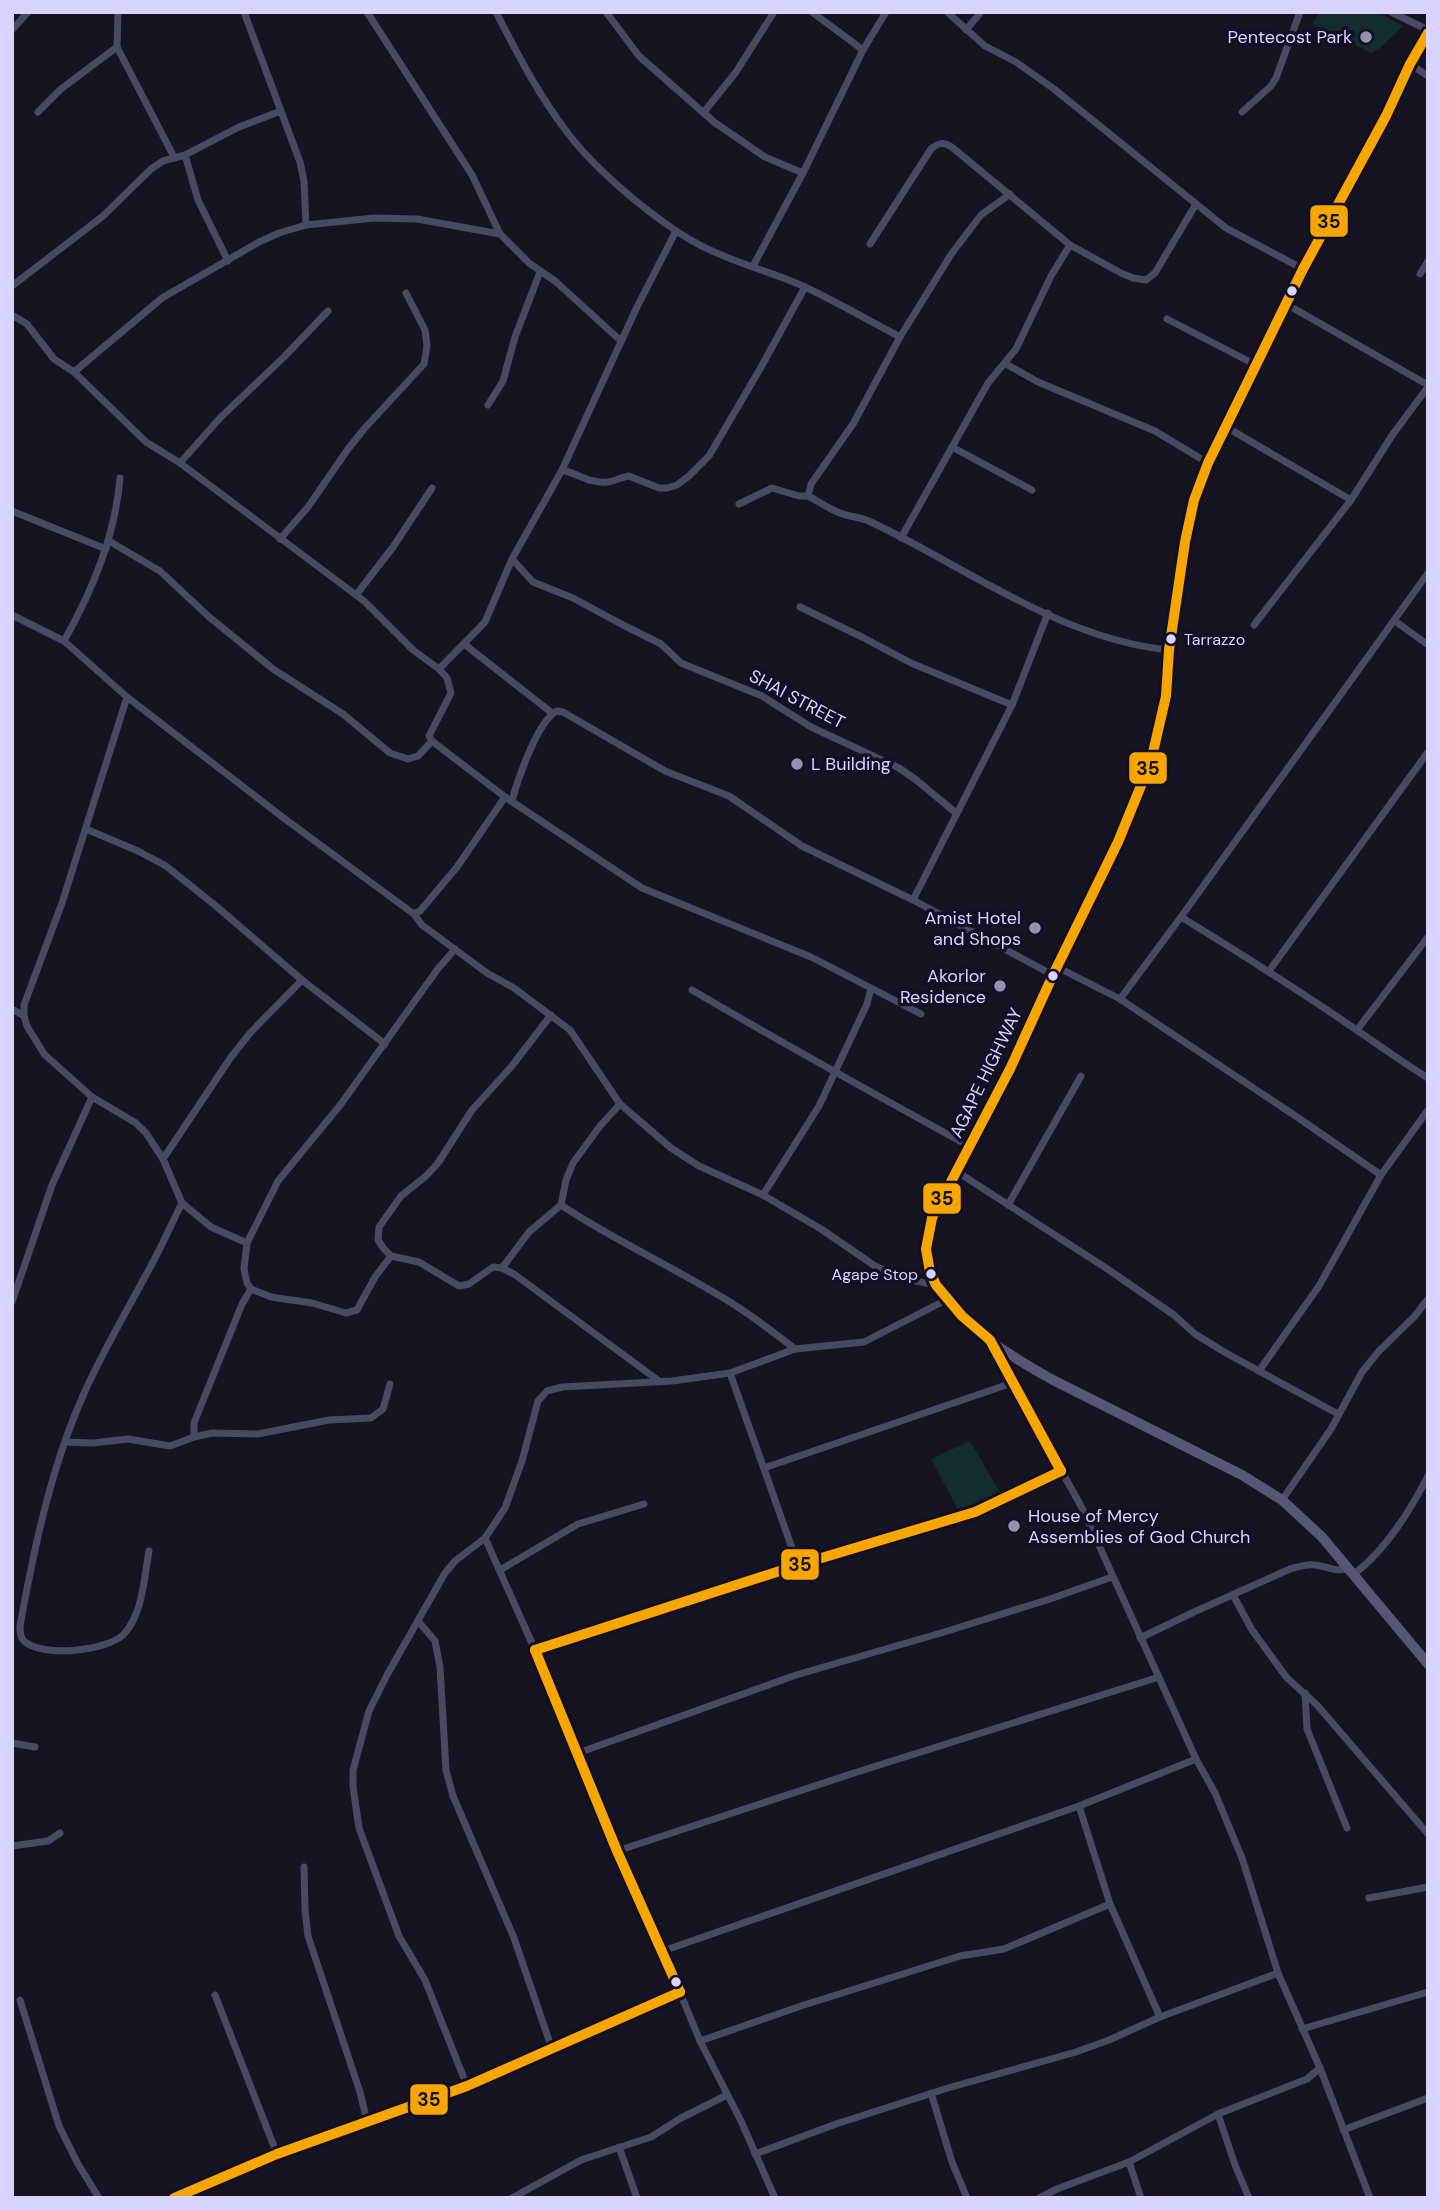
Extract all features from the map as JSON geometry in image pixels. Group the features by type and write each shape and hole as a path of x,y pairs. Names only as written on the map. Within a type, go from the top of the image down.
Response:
{"street":[{"path":"12,30 28,12"},
{"path":"118,12 117,47 174,157"},
{"path":"244,12 300,162 304,181 306,225"},
{"path":"367,12 472,175 500,234 621,341"},
{"path":"496,12 565,130 579,147 631,195 676,231 699,245 805,287 900,337"},
{"path":"606,12 639,56 714,122 765,158 803,173"},
{"path":"704,112 736,72 774,12"},
{"path":"812,12 863,50"},
{"path":"752,266 803,173 863,50 886,12"},
{"path":"947,12 985,46 1016,62 1054,89 1226,228 1303,269"},
{"path":"966,30 981,12"},
{"path":"1242,112 1271,86 1276,78 1300,12"},
{"path":"1391,12 1428,31"},
{"name":"AGAPE HIGHWAY","path":"1428,31 1386,116 1303,269 1208,463 1189,518 1169,650 1166,696 1152,761 1118,842 1010,1069 932,1218 927,1235 926,1259 936,1285 946,1300 990,1340 1028,1366 1242,1475 1282,1500 1322,1536 1428,1664"},
{"path":"38,112 61,89 117,47"},
{"path":"1410,64 1428,76"},
{"path":"12,286 103,216 151,169 239,127 281,111"},
{"path":"870,244 931,149 946,143 1070,245 1121,273 1146,280 1164,261 1196,204"},
{"path":"185,155 198,200 228,261"},
{"path":"808,496 811,484 853,424 932,284 971,227 991,206 1010,194"},
{"path":"74,372 162,298 258,242 306,225 373,218 417,219 500,234"},
{"path":"439,669 485,622 512,559 562,470 621,341 676,231"},
{"path":"901,538 988,383 1016,349 1051,276 1070,245"},
{"path":"1420,274 1428,261"},
{"path":"488,405 503,381 515,337 540,272"},
{"path":"562,470 574,472 595,482 609,482 629,476 659,488 677,485 689,476 709,456 805,287"},
{"path":"280,539 308,507 364,429 424,364 427,346 425,330 406,293"},
{"path":"1254,625 1351,500 1393,434 1428,386 1286,304"},
{"path":"180,463 221,417 284,358 328,311"},
{"path":"12,315 27,324 54,359 74,372 146,442 180,463 356,595 414,650 439,669 447,678 451,693 429,733 432,741 508,798 642,888 811,957 921,1014"},
{"path":"1167,319 1256,365"},
{"path":"1006,364 1049,387 1155,431 1208,463"},
{"path":"1226,427 1351,500"},
{"path":"952,447 1032,490"},
{"path":"64,641 77,618 108,545 120,478"},
{"path":"356,595 393,547 432,488"},
{"path":"739,505 772,488 808,496 845,515 869,521 1048,614 1105,638 1169,650"},
{"path":"12,511 108,545 160,571 208,616 273,669 344,714 390,753 408,759 418,755 432,741"},
{"name":"SHAI STREET","path":"512,559 533,582 573,598 662,644 681,663 762,696 811,727 899,768 956,813"},
{"path":"1120,999 1428,573"},
{"path":"800,607 911,663 1012,705"},
{"path":"913,900 1012,705 1048,614"},
{"path":"12,615 64,641 127,696 270,808 414,914 422,925 570,1030 620,1104 671,1147 699,1166 763,1195 828,1233 874,1266 901,1278 936,1285"},
{"path":"1395,621 1428,645"},
{"path":"464,644 552,713"},
{"path":"127,696 62,903 24,1004 24,1016 44,1054 92,1097 136,1123 146,1133 163,1159 182,1203 211,1227 247,1243"},
{"path":"414,914 420,911 457,867 508,798 547,718 557,711 563,712 666,771 729,796 802,846 913,900 1004,953 1120,999 1381,1175"},
{"path":"1269,971 1428,752"},
{"path":"86,829 166,866 302,980 385,1044"},
{"path":"1181,917 1269,971 1396,1059 1428,1078"},
{"path":"1357,1030 1428,937"},
{"path":"391,1256 354,1313 281,1299 251,1289 244,1269 247,1243 278,1181 341,1104 455,949"},
{"path":"163,1159 236,1051 302,980"},
{"path":"763,1195 819,1106 872,988"},
{"path":"692,990 834,1073 865,1087 970,1146"},
{"path":"12,1009 24,1016"},
{"path":"551,1015 511,1067 472,1110 438,1163 426,1177 401,1196 379,1227 378,1240 391,1256 419,1262 459,1286 469,1284 493,1268 502,1268 524,1280 659,1381"},
{"path":"1008,1205 1081,1076"},
{"path":"12,1302 52,1185 92,1097"},
{"path":"502,1268 529,1232 561,1205 573,1163 620,1104"},
{"path":"1259,1371 1319,1286 1381,1175 1428,1110"},
{"path":"956,1171 1119,1277 1174,1315 1195,1334 1338,1413"},
{"path":"149,1551 137,1610 126,1632 118,1639 108,1645 62,1651 27,1643 20,1633 16,1625 65,1441 82,1397 109,1342 148,1273 182,1203"},
{"path":"561,1205 592,1226 721,1296 760,1321 795,1349"},
{"path":"194,1437 194,1423 242,1304 251,1289"},
{"path":"1282,1500 1331,1429 1362,1372 1428,1299"},
{"path":"467,2086 456,2052 436,2011 425,1980 398,1936 359,1828 353,1770 369,1711 445,1573 455,1561 485,1538 505,1508 515,1485 542,1394 562,1387 730,1373 795,1349 864,1342 946,1300"},
{"path":"990,1340 1086,1518 1196,1759 1216,1793 1242,1858 1278,1973 1320,2068 1370,2198"},
{"path":"730,1373 798,1565"},
{"path":"764,1468 1012,1383"},
{"path":"65,1441 93,1443 128,1438 170,1446 212,1433 265,1433 329,1420 371,1418 383,1409 390,1384"},
{"path":"536,1650 798,1565 975,1512 1061,1471"},
{"path":"1140,1638 1290,1569 1306,1564 1351,1571 1370,1562 1387,1541 1428,1476"},
{"path":"1419,1493 1428,1497"},
{"path":"500,1570 578,1524 644,1504"},
{"path":"485,1538 536,1650 618,1851 700,2041 775,2198"},
{"path":"578,1754 796,1675 953,1629 1112,1577"},
{"path":"1233,1595 1268,1653 1287,1678 1317,1705 1428,1834"},
{"path":"418,1621 435,1641 440,1667 446,1770 453,1796 518,1950 552,2049"},
{"path":"618,1851 853,1773 1159,1677"},
{"path":"1305,1693 1307,1729 1347,1828"},
{"path":"12,1743 36,1747"},
{"path":"663,1951 1079,1806 1196,1759"},
{"path":"1079,1806 1110,1904 1160,2017"},
{"path":"12,1846 48,1841 60,1833"},
{"path":"304,1867 308,1936 360,2092 367,2121"},
{"path":"1369,1898 1428,1887"},
{"path":"700,2041 960,1956 1004,1949 1110,1904"},
{"path":"755,2154 931,2093 1076,2052 1278,1973"},
{"path":"173,2198 277,2154 467,2086 680,1992"},
{"path":"1302,2029 1428,1992"},
{"path":"215,1996 277,2154"},
{"path":"20,2000 59,2126 99,2198"},
{"path":"1039,2198 1129,2162 1217,2114 1307,2079 1320,2068"},
{"path":"931,2093 952,2162 967,2198"},
{"path":"512,2198 526,2195 581,2160 651,2137 681,2118 727,2095"},
{"path":"1343,2130 1428,2098"},
{"path":"1217,2114 1249,2198"},
{"path":"620,2147 637,2198"},
{"path":"1129,2162 1141,2198"}],"green space":[{"name":"Pentecost Park","path":"1319,12 1378,12 1403,26 1371,53 1313,24"},
{"path":"970,1441 1000,1492 959,1511 931,1459"}],"transit line":[{"name":"35","path":"1061,1471 990,1340 962,1316 936,1285 930,1272 926,1249 932,1218 1010,1069 1118,842 1151,761 1166,696 1169,650 1185,542 1194,500 1208,463 1303,269 1428,33"},
{"name":"35","path":"535,1650 798,1565 975,1512 1061,1471"},
{"name":"35","path":"535,1650 617,1851 680,1992"},
{"name":"35","path":"174,2198 277,2154 467,2086 680,1992"}],"place":[{"name":"Pentecost Park","path":"1366,37"},
{"name":"Tarrazzo","path":"1171,639"},
{"name":"L Building","path":"797,764"},
{"name":"Amist Hotel and Shops","path":"1035,928"},
{"name":"Akorlor Residence","path":"1000,986"},
{"name":"Agape Stop","path":"931,1274"},
{"name":"House of Mercy Assemblies of God Church","path":"1014,1526"}]}
